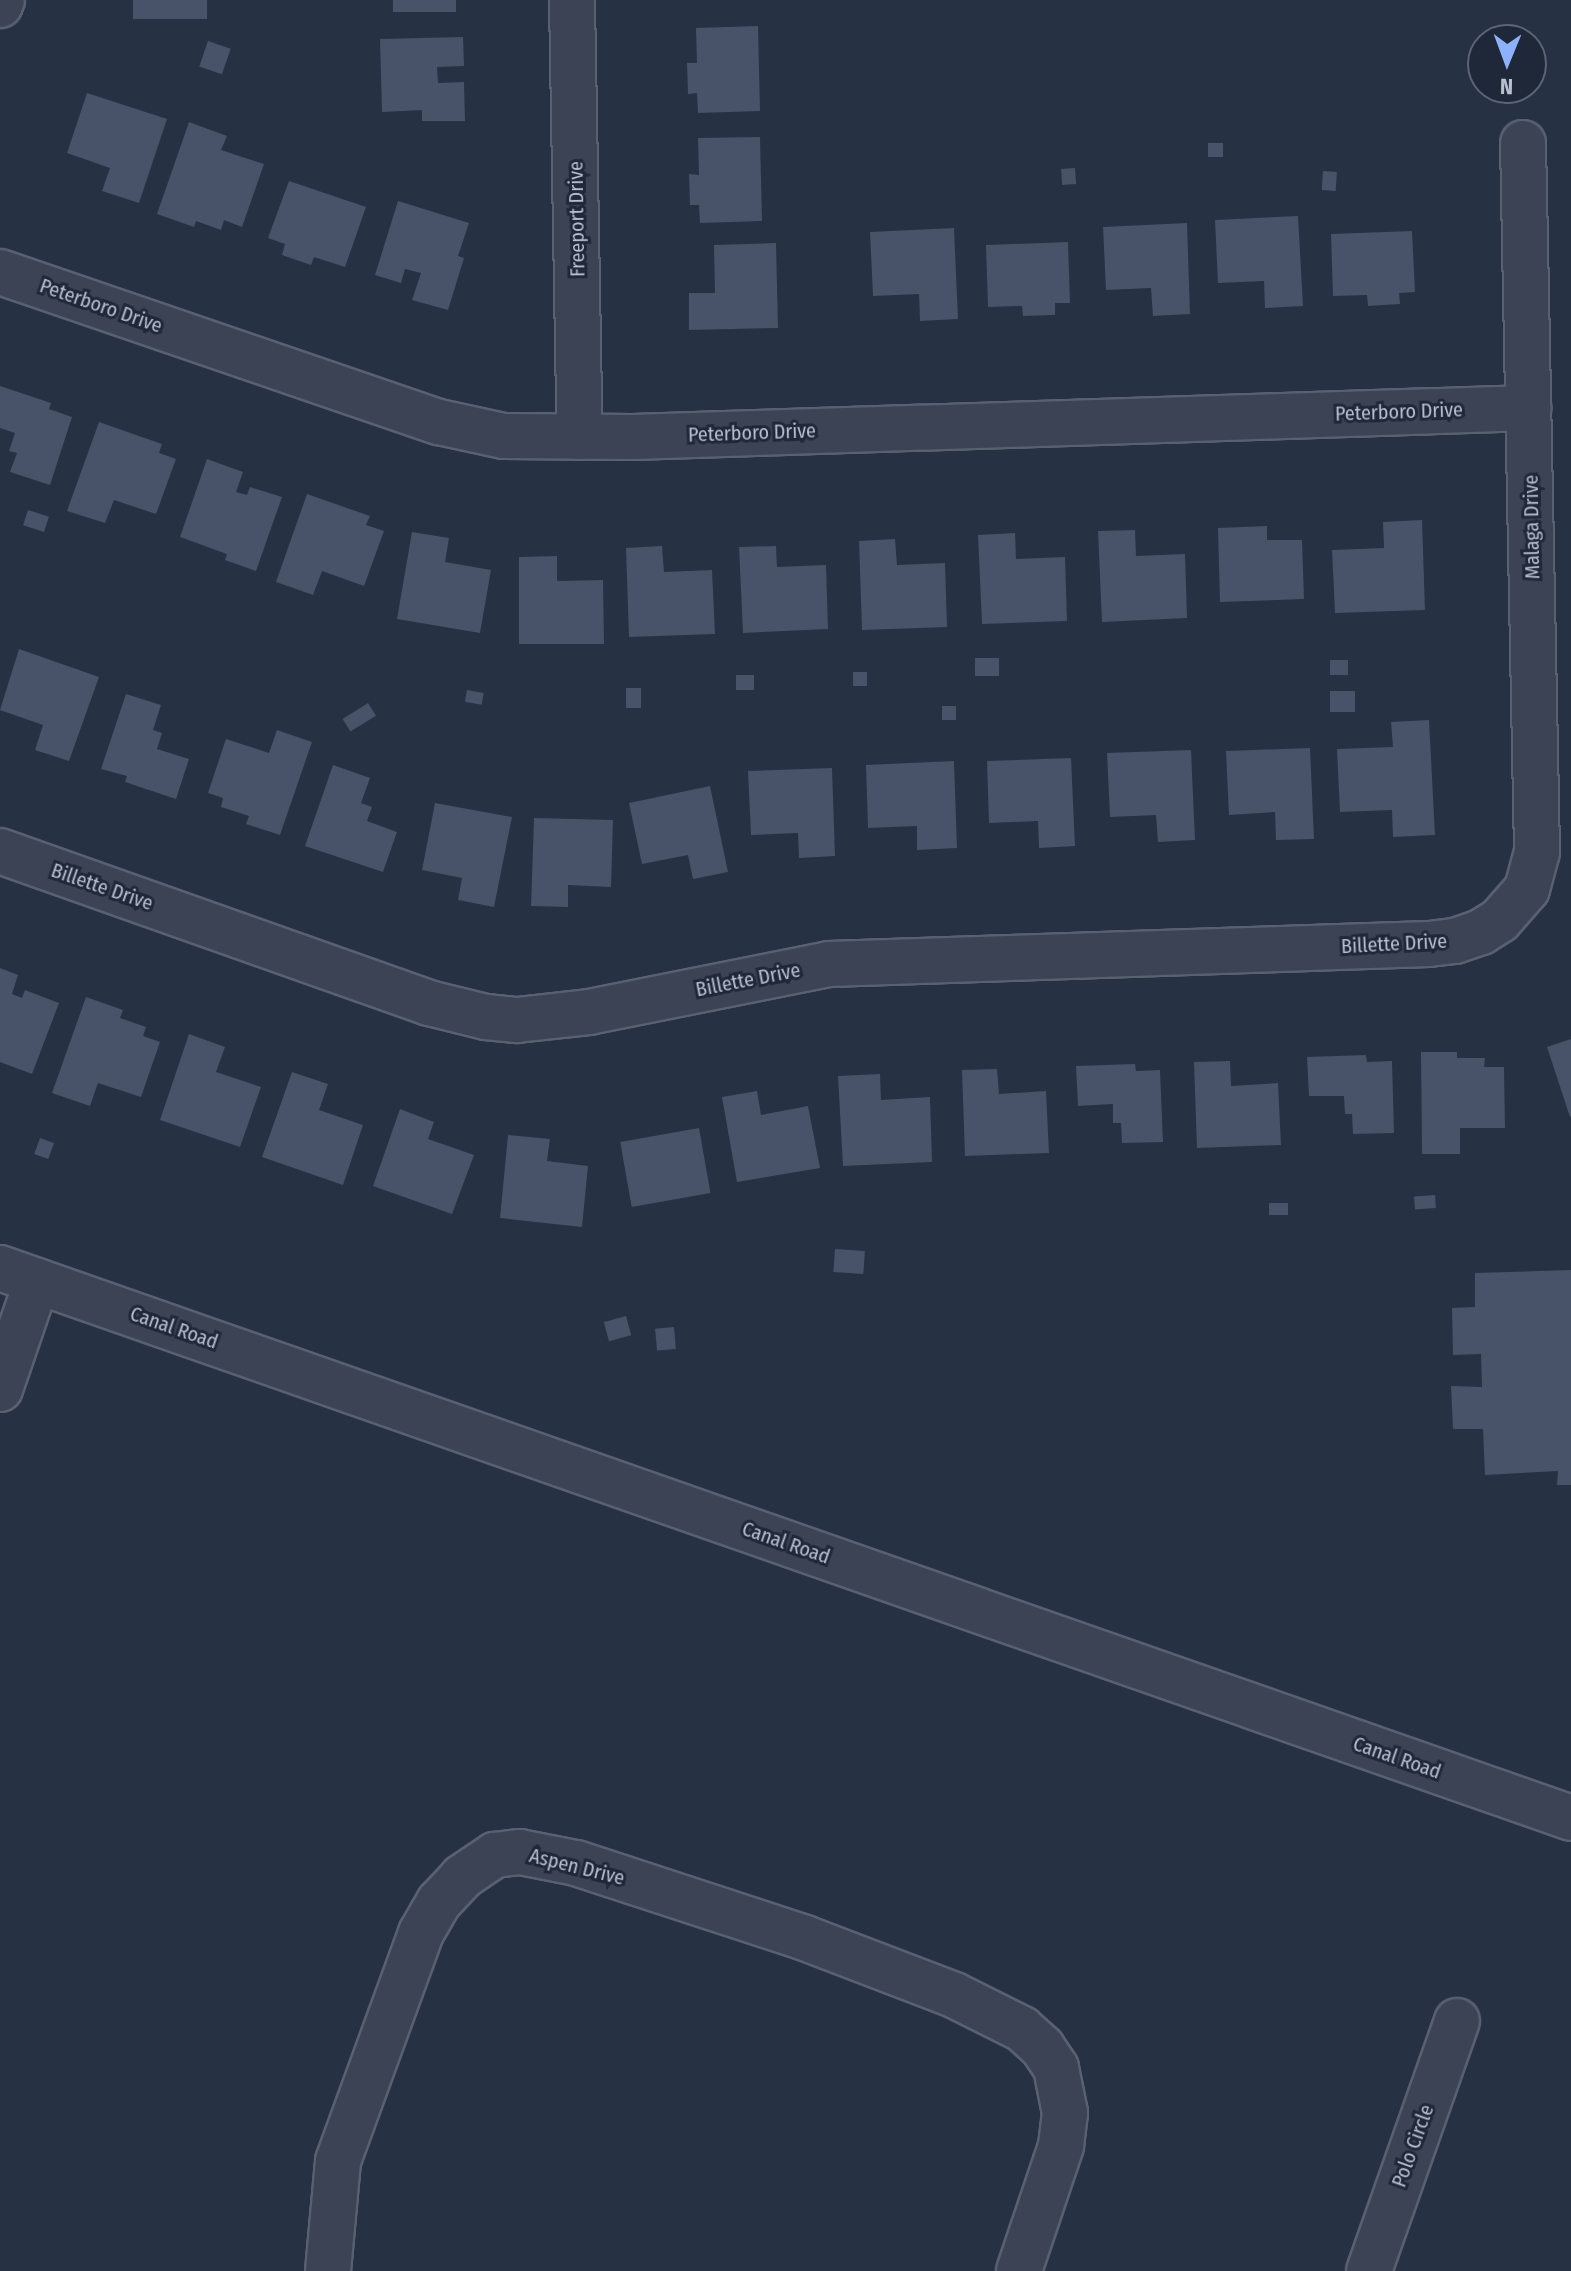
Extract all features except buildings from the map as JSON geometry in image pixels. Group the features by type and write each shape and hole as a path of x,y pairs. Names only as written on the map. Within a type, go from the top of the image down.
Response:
{"street":[{"name":"Freeport Drive","path":"572,0 580,437"},
{"name":"Malaga Drive","path":"1515,905 1534,873 1537,852 1523,143"},
{"name":"Peterboro Drive","path":"0,272 439,422 504,436 580,437 1529,408"},
{"name":"Billette Drive","path":"0,851 429,1003 486,1017 517,1020 589,1012 829,964 1455,941 1481,932 1515,905"},
{"path":"0,1389 19,1274"},
{"name":"Canal Road","path":"19,1274 1571,1818"},
{"name":"Aspen Drive","path":"328,2271 338,2161 421,1933 439,1902 462,1877 495,1855 543,1854 805,1938 954,1995 1022,2029 1042,2047 1062,2087 1065,2113 1061,2146 1019,2271"},
{"name":"Polo Circle","path":"1369,2271 1457,2021"}]}
